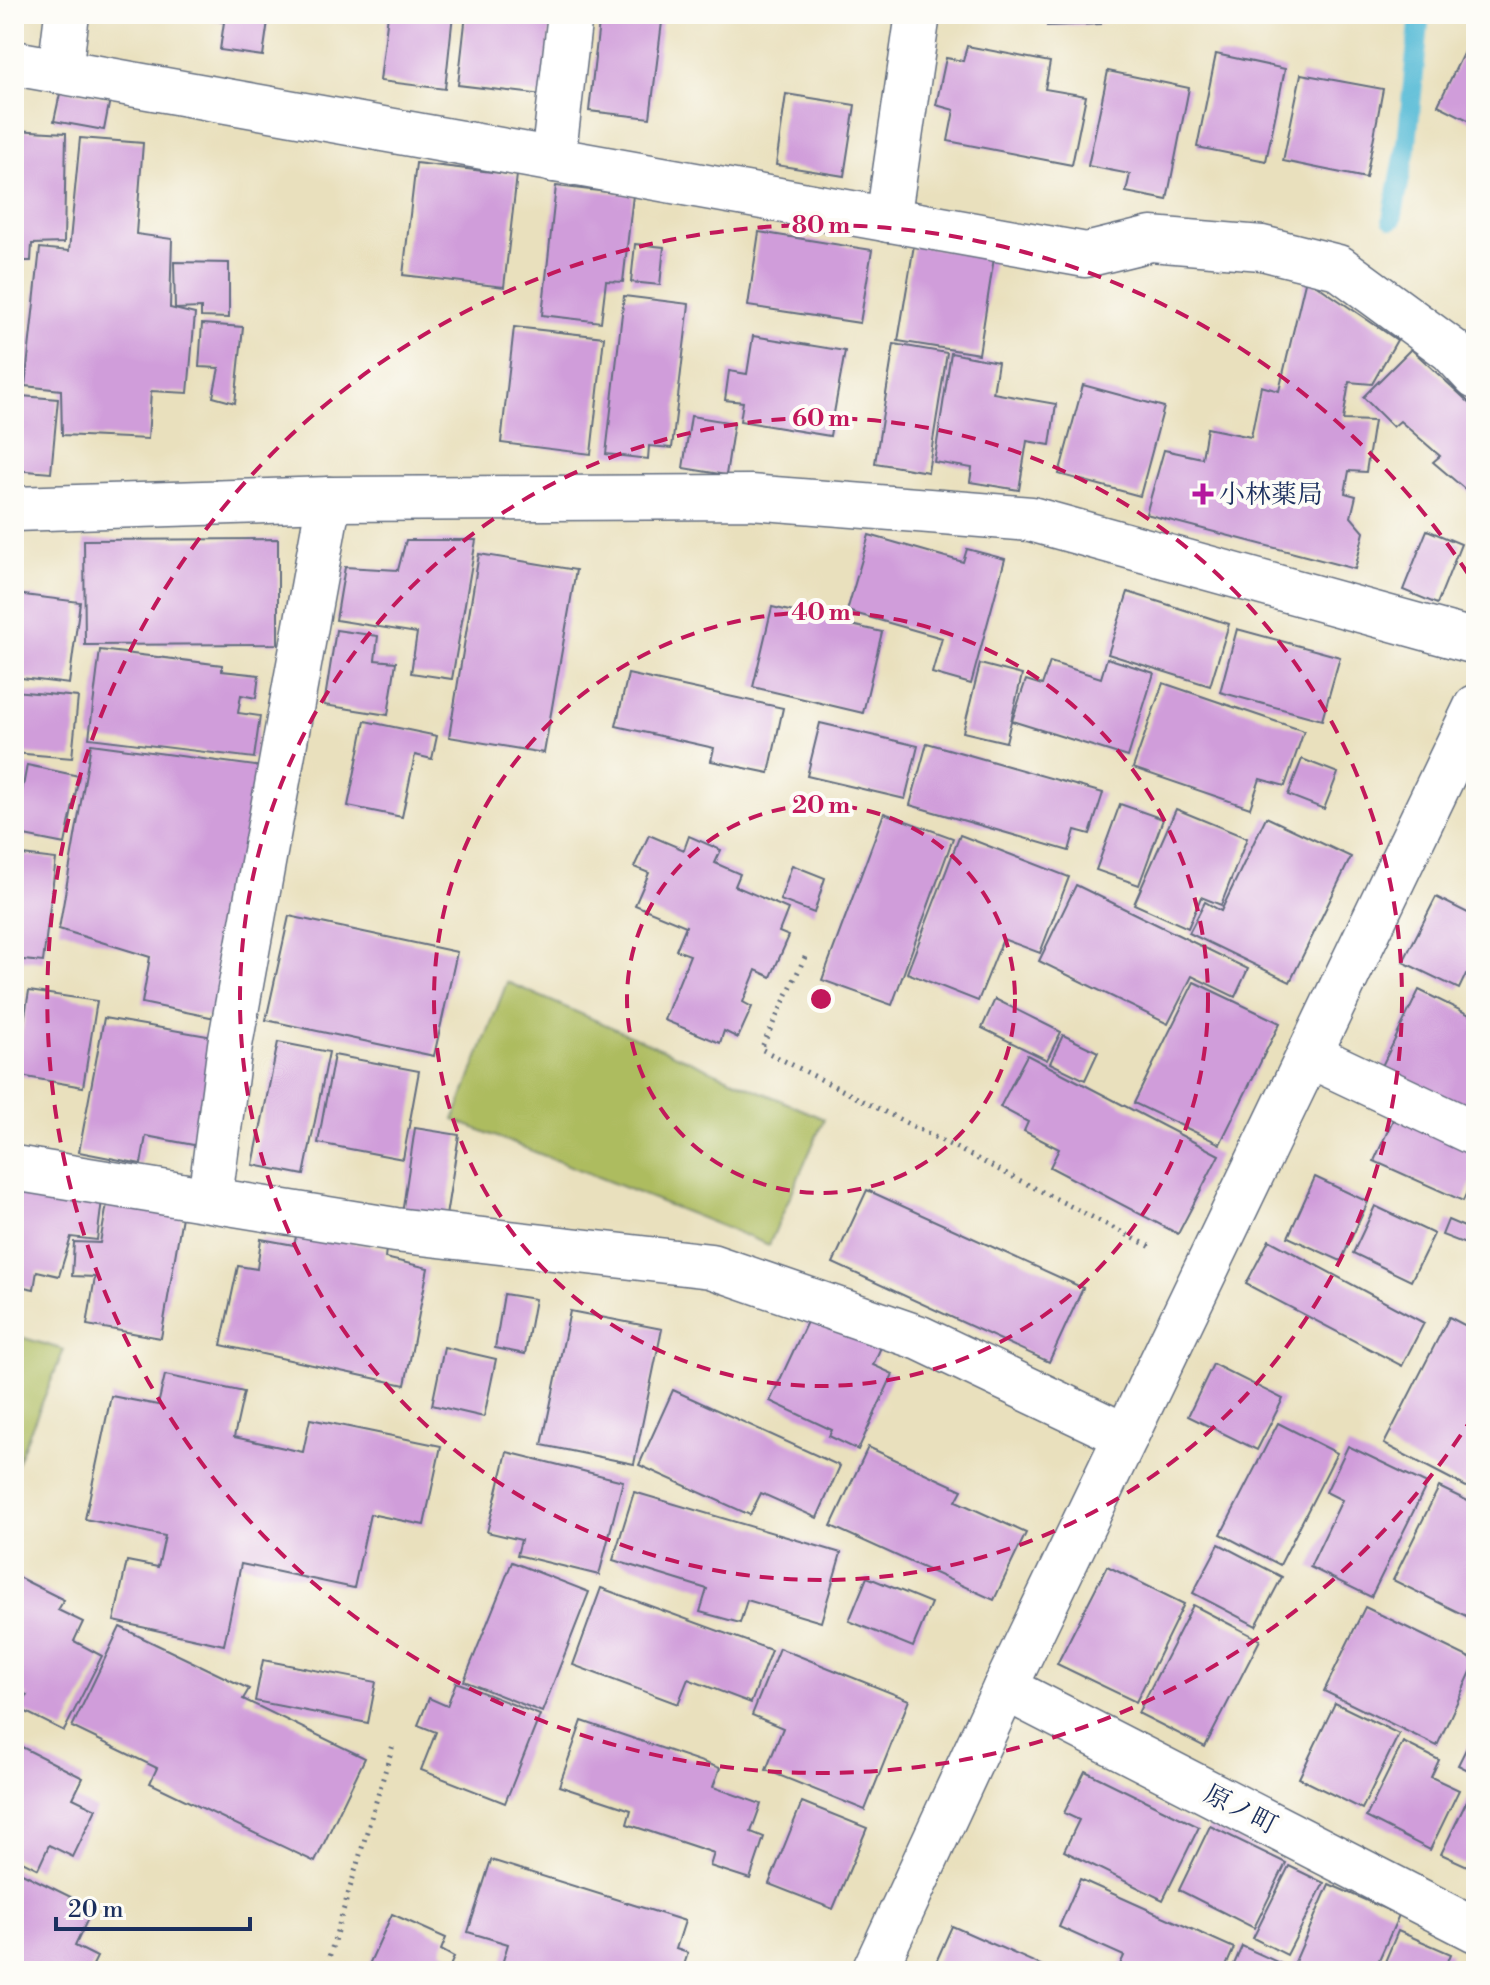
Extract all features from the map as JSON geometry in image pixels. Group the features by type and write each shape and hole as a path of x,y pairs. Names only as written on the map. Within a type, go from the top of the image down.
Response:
{"street":[{"path":"60,71 67,14"},
{"path":"553,160 570,14"},
{"path":"888,220 918,14"},
{"path":"14,63 1086,255 1151,239 1262,248 1338,267 1451,350 1476,377"},
{"path":"14,509 329,499 750,497 1031,519 1476,642"},
{"path":"210,1198 230,1045 329,499"},
{"path":"874,1971 1005,1688 1476,707"},
{"path":"1309,1055 1476,1134"},
{"path":"14,1168 395,1230 711,1266 920,1338 1126,1436"},
{"name":"原ノ町","path":"1005,1688 1476,1930"}],"path":[{"path":"805,957 761,1049 1204,1274"},
{"path":"325,1971 393,1745"}],"green space":[{"path":"507,982 824,1119 769,1245 454,1120"},
{"path":"14,1335 64,1350 14,1470"}],"building":[{"path":"181,14 269,14 263,56 220,50 224,22"},
{"path":"388,14 453,14 445,89 380,81"},
{"path":"466,14 552,14 543,95 458,85"},
{"path":"600,14 663,14 650,118 589,111"},
{"path":"1047,14 1101,14 1101,24 1047,26"},
{"path":"1476,27 1476,124 1438,105"},
{"path":"967,46 1050,62 1045,89 1086,96 1072,165 948,141 954,110 936,105 946,58 963,61"},
{"path":"1216,54 1285,69 1266,161 1197,147"},
{"path":"1108,71 1189,88 1167,200 1126,192 1130,174 1088,166"},
{"path":"1301,74 1383,89 1366,178 1283,161"},
{"path":"61,89 110,99 104,130 54,121"},
{"path":"786,94 855,105 844,176 776,165"},
{"path":"14,130 66,133 64,243 32,244 31,261 14,261"},
{"path":"80,138 143,143 136,234 172,239 170,308 195,314 188,393 151,391 148,439 62,435 61,390 25,386 40,248 69,251"},
{"path":"416,163 517,175 504,287 403,275"},
{"path":"556,186 633,195 623,282 606,281 601,322 542,315"},
{"path":"759,232 872,250 860,323 748,306"},
{"path":"635,244 664,247 660,285 631,282"},
{"path":"914,245 994,258 979,354 898,341"},
{"path":"174,262 229,263 229,318 201,317 201,308 175,309"},
{"path":"1306,278 1397,340 1372,384 1349,382 1343,420 1374,421 1366,472 1349,471 1345,493 1356,496 1351,517 1364,532 1355,569 1146,514 1164,450 1202,458 1207,428 1251,437 1261,386 1279,391"},
{"path":"624,296 689,304 672,448 649,446 648,459 606,454"},
{"path":"202,324 243,327 235,403 213,397 219,368 199,367"},
{"path":"514,327 604,337 591,454 501,443"},
{"path":"753,336 845,351 830,436 740,421 743,402 725,400 729,371 747,374"},
{"path":"894,344 947,353 928,472 875,463"},
{"path":"1411,349 1476,409 1473,496 1433,462 1440,456 1400,421 1393,427 1363,397"},
{"path":"951,353 998,362 993,393 1056,404 1050,445 1027,441 1019,490 970,482 972,468 934,462"},
{"path":"1083,385 1164,407 1140,496 1059,474"},
{"path":"21,396 58,399 51,473 14,470"},
{"path":"691,416 734,423 726,475 683,468"},
{"path":"1427,530 1461,544 1437,604 1403,590"},
{"path":"869,535 963,562 967,549 1005,559 971,684 932,673 942,638 847,611"},
{"path":"278,539 278,644 85,645 84,540"},
{"path":"406,540 476,540 452,679 411,673 417,633 336,620 345,567 398,570"},
{"path":"479,554 576,570 544,753 449,737"},
{"path":"1128,592 1229,624 1210,686 1108,654"},
{"path":"16,594 80,602 69,684 14,677"},
{"path":"772,607 882,632 863,713 753,687"},
{"path":"1237,629 1340,657 1322,720 1220,692"},
{"path":"336,630 378,636 375,660 396,662 388,715 324,705"},
{"path":"100,650 222,665 222,671 259,675 256,698 241,695 238,713 260,716 254,758 89,738"},
{"path":"1107,658 1154,673 1128,757 1012,721 1026,680 1042,685 1050,662 1101,678"},
{"path":"980,664 1022,675 1006,742 963,732"},
{"path":"628,674 783,708 769,773 711,761 714,748 616,726"},
{"path":"1163,683 1304,731 1285,786 1260,779 1250,808 1133,768"},
{"path":"14,691 78,697 72,758 14,753"},
{"path":"365,721 437,736 432,759 415,755 402,817 348,806"},
{"path":"820,723 918,746 905,799 807,776"},
{"path":"927,743 1103,793 1090,834 1075,830 1069,851 910,805"},
{"path":"91,744 263,767 220,1019 142,1003 150,957 59,929"},
{"path":"1302,759 1338,773 1324,809 1288,795"},
{"path":"27,765 79,776 65,844 14,834"},
{"path":"1120,804 1163,819 1139,885 1096,870"},
{"path":"1176,809 1247,838 1221,905 1201,897 1188,928 1134,904"},
{"path":"884,813 953,838 892,1005 822,980"},
{"path":"1266,817 1351,857 1290,982 1189,933 1205,902 1221,911"},
{"path":"649,835 684,850 689,836 721,850 715,863 740,874 735,886 788,909 779,932 789,936 771,977 756,970 743,1002 752,1007 738,1038 724,1031 720,1043 664,1020 690,955 676,950 686,926 635,905 649,873 634,867"},
{"path":"960,835 1069,877 1040,953 1003,939 978,1001 907,973"},
{"path":"14,854 56,859 43,962 14,959"},
{"path":"792,865 825,878 814,913 780,900"},
{"path":"1076,885 1248,969 1235,997 1192,976 1168,1024 1039,961"},
{"path":"1436,897 1476,917 1476,979 1466,974 1459,989 1403,962"},
{"path":"289,916 457,952 434,1056 266,1020"},
{"path":"1194,982 1280,1023 1220,1144 1134,1103"},
{"path":"1419,990 1476,1018 1476,1113 1382,1066"},
{"path":"29,991 97,1001 83,1087 15,1075"},
{"path":"995,999 1061,1032 1047,1060 982,1028"},
{"path":"104,1018 219,1038 199,1146 146,1136 141,1164 79,1152"},
{"path":"1063,1035 1098,1052 1085,1080 1050,1063"},
{"path":"278,1042 329,1052 304,1175 253,1165"},
{"path":"334,1055 419,1071 403,1159 318,1143"},
{"path":"1027,1055 1219,1155 1178,1234 1050,1167 1059,1149 1024,1131 1028,1122 1000,1107"},
{"path":"1395,1115 1476,1151 1476,1185 1471,1183 1463,1201 1374,1161"},
{"path":"415,1128 459,1135 445,1222 402,1214"},
{"path":"1315,1177 1368,1202 1341,1261 1288,1237"},
{"path":"14,1181 103,1192 97,1240 71,1237 59,1276 37,1271 34,1289 14,1285"},
{"path":"867,1190 1083,1288 1049,1362 833,1263"},
{"path":"109,1193 184,1205 161,1338 87,1325 95,1277 72,1276 74,1242 100,1243"},
{"path":"1375,1206 1434,1234 1411,1281 1353,1253"},
{"path":"1448,1220 1474,1231 1468,1245 1442,1235"},
{"path":"297,1233 386,1249 385,1258 428,1268 405,1385 221,1345 238,1266 257,1269 261,1239 294,1245"},
{"path":"1269,1240 1424,1323 1402,1366 1246,1284"},
{"path":"504,1294 535,1299 525,1354 495,1348"},
{"path":"570,1311 662,1329 634,1464 542,1445"},
{"path":"811,1313 882,1345 873,1365 893,1374 858,1450 829,1436 832,1430 770,1401"},
{"path":"1449,1317 1476,1331 1476,1492 1384,1444"},
{"path":"444,1347 496,1359 484,1417 432,1405"},
{"path":"1213,1364 1283,1399 1257,1450 1188,1416"},
{"path":"165,1375 244,1392 234,1437 303,1452 310,1419 441,1446 424,1525 370,1514 354,1588 241,1564 224,1645 114,1621 127,1561 158,1567 165,1536 85,1519 111,1396 158,1405"},
{"path":"673,1390 840,1466 817,1518 761,1493 750,1515 639,1465"},
{"path":"1278,1423 1337,1453 1280,1565 1221,1534"},
{"path":"1348,1446 1427,1484 1371,1597 1310,1567 1342,1500 1326,1492"},
{"path":"868,1447 962,1490 956,1501 1026,1533 994,1600 831,1526"},
{"path":"507,1452 623,1481 599,1575 517,1555 521,1540 487,1532"},
{"path":"1439,1487 1476,1505 1476,1621 1393,1580"},
{"path":"634,1492 841,1553 821,1622 747,1600 740,1623 700,1612 707,1589 613,1560"},
{"path":"1219,1544 1282,1577 1256,1626 1193,1593"},
{"path":"512,1562 589,1592 542,1712 464,1681"},
{"path":"1107,1566 1184,1604 1136,1702 1057,1664"},
{"path":"14,1575 64,1600 58,1610 83,1622 74,1641 102,1656 64,1731 20,1709 27,1695 14,1689"},
{"path":"867,1577 931,1603 913,1647 849,1621"},
{"path":"601,1588 771,1650 751,1703 688,1679 678,1704 573,1665"},
{"path":"1193,1605 1260,1640 1205,1747 1138,1713"},
{"path":"1365,1607 1476,1661 1437,1746 1324,1691"},
{"path":"120,1627 249,1689 243,1699 365,1758 315,1862 150,1783 157,1768 72,1727"},
{"path":"779,1648 909,1700 865,1810 766,1770 783,1728 752,1715"},
{"path":"263,1660 376,1682 368,1723 255,1701"},
{"path":"456,1682 540,1715 505,1803 421,1770 436,1732 418,1725 429,1698 447,1706"},
{"path":"1335,1703 1399,1734 1362,1809 1299,1778"},
{"path":"582,1721 720,1768 713,1787 761,1804 751,1832 764,1837 750,1879 710,1866 714,1853 627,1824 631,1810 559,1786"},
{"path":"1476,1729 1476,1774 1458,1765"},
{"path":"1403,1742 1439,1760 1431,1777 1459,1790 1430,1850 1366,1817"},
{"path":"14,1743 83,1778 73,1798 96,1809 73,1857 49,1845 38,1869 14,1857"},
{"path":"1085,1771 1199,1827 1163,1900 1064,1851 1079,1820 1064,1813"},
{"path":"1476,1782 1476,1870 1441,1854"},
{"path":"802,1802 867,1828 833,1909 769,1884"},
{"path":"1210,1826 1286,1863 1254,1928 1179,1890"},
{"path":"491,1860 685,1921 676,1949 688,1953 682,1971 500,1971 508,1944 468,1932"},
{"path":"1289,1866 1324,1883 1287,1955 1253,1938"},
{"path":"14,1869 93,1908 75,1946 97,1957 90,1971 14,1971"},
{"path":"1080,1879 1234,1948 1224,1971 1117,1971 1124,1956 1059,1927"},
{"path":"1329,1884 1399,1915 1374,1971 1291,1971"},
{"path":"392,1914 446,1938 441,1950 454,1957 448,1971 366,1971"},
{"path":"952,1926 1054,1971 932,1971"},
{"path":"1398,1931 1451,1954 1444,1971 1381,1971"},
{"path":"1242,1946 1286,1966 1284,1971 1231,1971"}],"waterway":[{"path":"1392,219 1407,143 1420,14"}],"place":[{"name":"小林薬局","path":"1203,494"}]}
